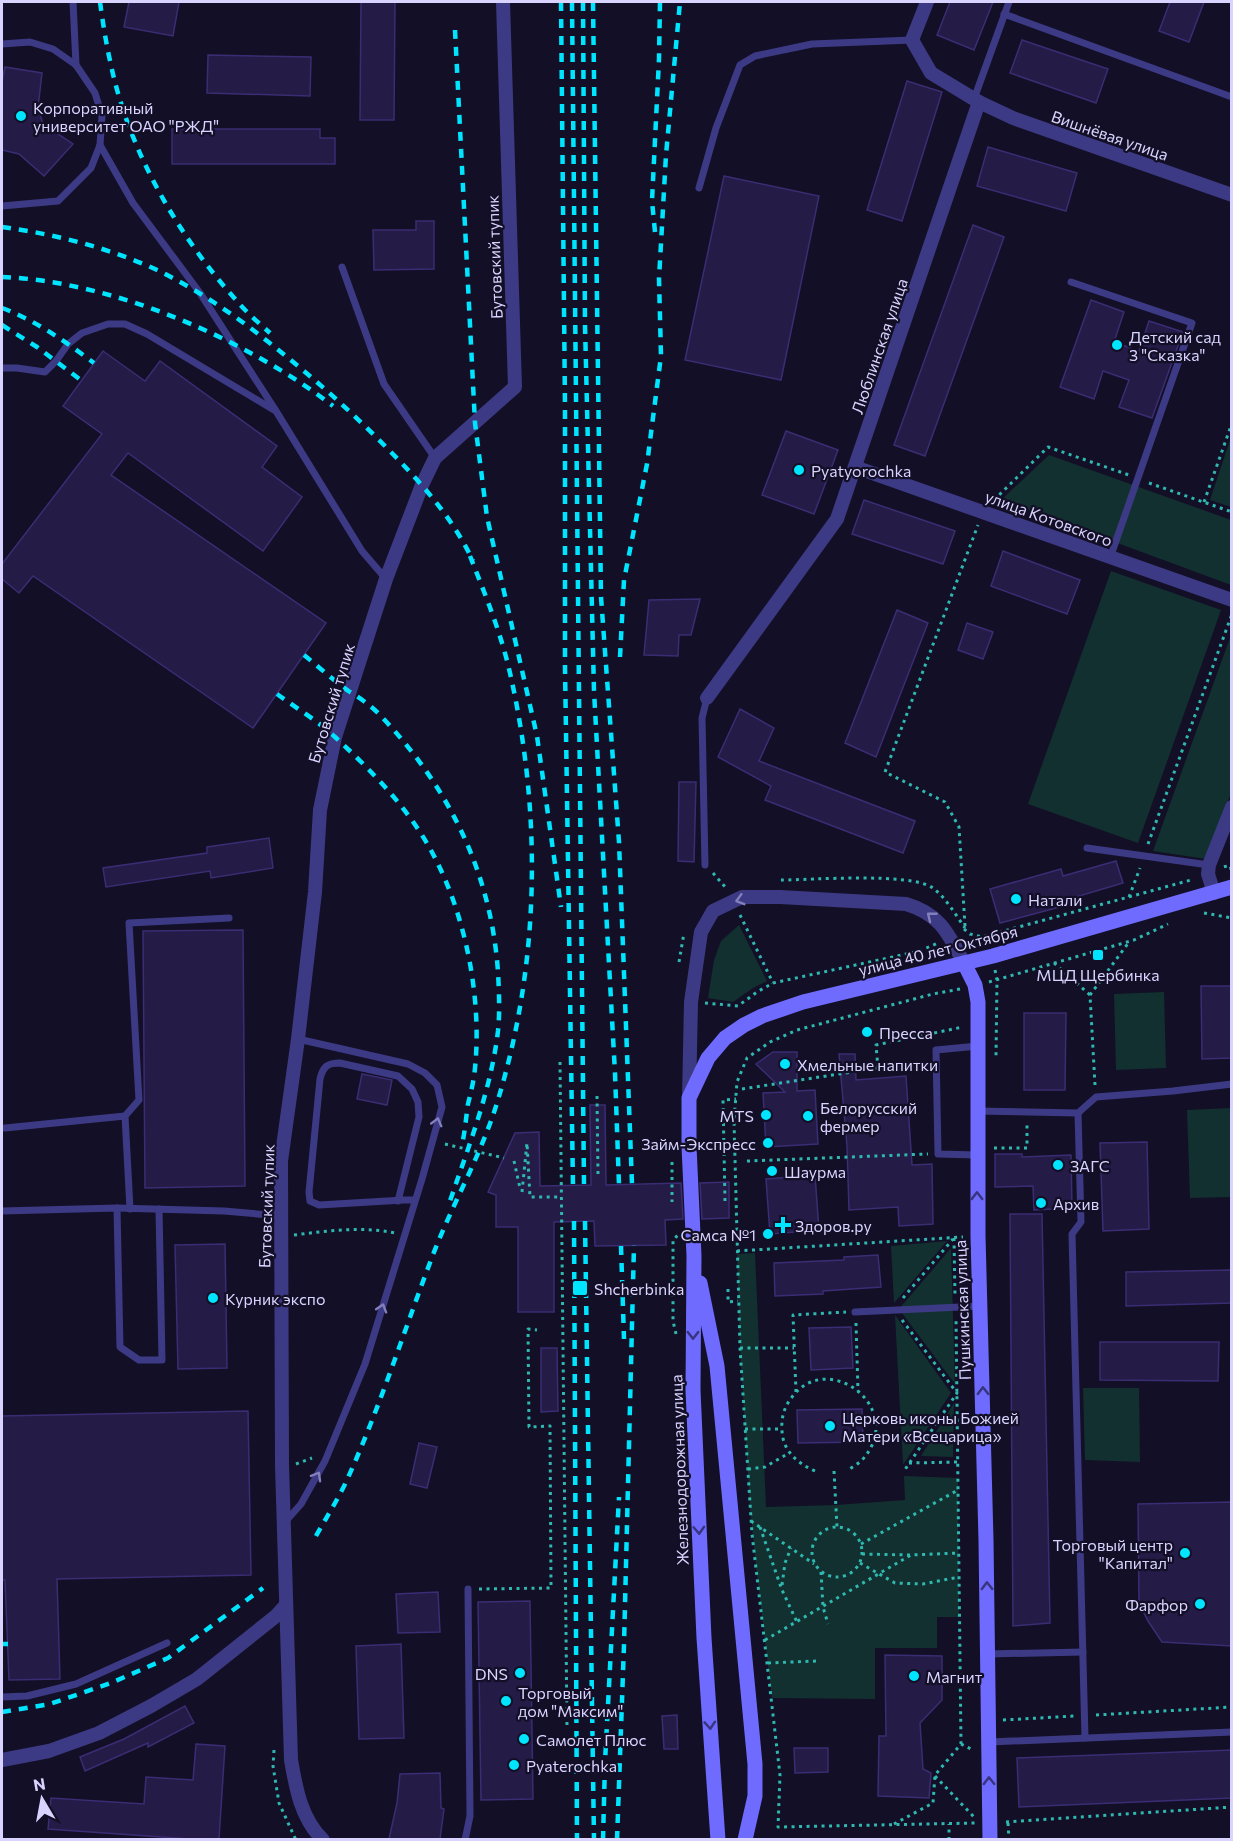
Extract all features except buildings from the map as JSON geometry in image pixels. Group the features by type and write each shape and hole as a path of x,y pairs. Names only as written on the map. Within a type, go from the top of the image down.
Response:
{"main road":[{"name":"улица 40 лет Октября","path":"689,1098 708,1058 725,1038 762,1016 803,1002 993,956 1232,887"},
{"name":"Пушкинская улица","path":"964,963 975,986 978,1002 978,1236 990,1839"},
{"name":"Железнодорожная улица","path":"689,1098 694,1256 693,1390 704,1638 718,1839"},
{"path":"694,1256 717,1366 755,1764 755,1796 745,1839"}],"street":[{"name":"Бутовский тупик","path":"323,1839 303,1810 291,1760 284,1524 280,1161 298,1039 315,892 320,810 335,737 396,550 435,458 515,387 503,2"},
{"path":"927,2 912,40 931,73 977,100"},
{"name":"Вишнёвая улица","path":"977,100 1012,118 1231,193"},
{"name":"Люблинская улица","path":"707,698 837,519 977,100"},
{"name":"улица Котовского","path":"855,467 1232,600"},
{"path":"1214,892 1208,874 1209,865 1232,807"},
{"path":"689,1098 691,1002 701,932 713,911 742,897 906,904 922,908 936,919 950,937 964,963"},
{"path":"2,1760 49,1751 99,1733 150,1706 197,1679 276,1616 286,1605"}],"lane":[{"path":"73,2 76,65"},
{"path":"977,100 1009,2"},
{"path":"1004,14 1232,97"},
{"path":"699,188 716,128 740,65 755,56 812,44 912,40"},
{"path":"2,44 30,42 53,49 76,65 95,93 102,116 100,144 91,168 58,201 2,206"},
{"path":"100,144 133,203 200,293 362,551 386,579"},
{"path":"342,267 384,384 435,458"},
{"path":"1071,282 1192,323 1110,558"},
{"path":"2,368 45,372 68,344 82,333 108,324 125,324 147,334 276,411"},
{"path":"705,865 702,718 707,698"},
{"path":"1087,848 1209,865"},
{"path":"5,1128 125,1116 140,1100 129,922 229,918"},
{"path":"284,1524 302,1503 326,1461 365,1364 442,1107 436,1085 425,1073 408,1064 298,1039"},
{"path":"977,1151 938,1154 936,1050 978,1046"},
{"path":"398,1201 419,1117 418,1102 412,1089 398,1076 331,1063 324,1067 320,1079 310,1201 319,1205 398,1201 415,1200"},
{"path":"977,1111 1078,1113 1096,1097 1232,1084"},
{"path":"1078,1113 1081,1222 1072,1234 1085,1738"},
{"path":"125,1116 130,1209"},
{"path":"117,1208 120,1347 139,1360 162,1360 159,1209"},
{"path":"2,1211 117,1208 280,1215"},
{"path":"855,1312 981,1306"},
{"path":"465,1839 470,1816 468,1589"},
{"path":"2,1697 27,1696 76,1684 167,1642"},
{"path":"988,1654 1083,1652"},
{"path":"989,1742 1232,1732"}],"path":[{"path":"1204,502 1232,423"},
{"path":"965,928 959,827 945,802 885,772 982,512 1048,447 1232,512"},
{"path":"1129,897 1232,614"},
{"path":"705,865 727,888 773,983"},
{"path":"1226,869 1232,868"},
{"path":"989,936 1191,880"},
{"path":"1202,912 1232,918"},
{"path":"1096,1097 1090,995 1130,941"},
{"path":"691,1002 738,1006 773,983 920,951"},
{"path":"1054,963 1090,995"},
{"path":"996,1057 997,980"},
{"path":"878,1068 876,1045 964,1027"},
{"path":"560,1062 567,1728"},
{"path":"742,1089 878,1068 937,1063"},
{"path":"597,1096 598,1175"},
{"path":"725,1201 723,1100 735,1099"},
{"path":"977,1151 1027,1148 1027,1112"},
{"path":"734,1121 738,1301 745,1430 751,1521 780,1775 778,1827 980,1823 935,1775"},
{"path":"514,1161 522,1192 527,1143 530,1197 561,1197"},
{"path":"445,1144 504,1158"},
{"path":"747,1161 938,1154"},
{"path":"672,1184 672,1202"},
{"path":"280,1237 350,1229 379,1230 404,1235"},
{"path":"673,1321 673,1240 679,1233"},
{"path":"737,1251 978,1236"},
{"path":"893,1825 933,1803 935,1775 961,1744 954,1238"},
{"path":"954,1238 894,1309 957,1393"},
{"path":"728,1289 728,1302 738,1301"},
{"path":"796,1392 793,1315 855,1312 858,1391"},
{"path":"468,1589 551,1588 550,1426 528,1427 528,1329 537,1329"},
{"path":"740,1348 794,1348"},
{"path":"814,1471 801,1465 789,1453 782,1438 781,1422 786,1406 796,1392 820,1380 835,1380 849,1384 858,1391 870,1405 875,1419 875,1434 870,1448 861,1461 847,1471"},
{"path":"904,1471 957,1393"},
{"path":"745,1430 782,1429"},
{"path":"748,1469 765,1467 789,1453"},
{"path":"294,1465 315,1457"},
{"path":"909,1463 958,1462"},
{"path":"834,1471 837,1527"},
{"path":"861,1544 958,1490"},
{"path":"751,1521 816,1566 821,1572 836,1577 852,1573 860,1563 861,1544 856,1534 848,1529 837,1527 824,1530 813,1542 812,1550 816,1566"},
{"path":"760,1527 782,1590 797,1622"},
{"path":"782,1590 785,1563 791,1548"},
{"path":"862,1554 958,1553"},
{"path":"765,1640 911,1555"},
{"path":"860,1563 895,1583 923,1584 959,1577"},
{"path":"821,1572 823,1607 828,1624"},
{"path":"768,1663 816,1661"},
{"path":"989,1720 1232,1707"},
{"path":"961,1744 977,1753"},
{"path":"990,1823 1232,1807"},
{"path":"949,1824 949,1839"}],"green space":[{"path":"1231,437 1232,507 1210,500"},
{"path":"1049,455 1231,520 1231,585 1001,500"},
{"path":"1111,571 1221,610 1138,843 1028,804"},
{"path":"1231,635 1231,793 1206,859 1153,851"},
{"path":"739,925 767,981 733,1002 708,998 714,960 721,941"},
{"path":"1164,992 1166,1068 1116,1070 1114,994"},
{"path":"1231,1108 1231,1197 1190,1198 1187,1110"},
{"path":"947,1241 894,1303 891,1246"},
{"path":"951,1248 955,1384 899,1309"},
{"path":"755,1253 766,1507 905,1500 904,1476 958,1478 959,1617 937,1617 937,1648 875,1648 875,1699 772,1698 750,1507 740,1348 737,1254"},
{"path":"895,1315 951,1393 903,1465"},
{"path":"1083,1388 1139,1388 1140,1462 1085,1460"},
{"path":"954,1403 953,1457 921,1456"}],"railway":[{"path":"100,2 119,97 143,160 159,191 195,249 245,310 270,333"},
{"path":"561,2 565,667 573,1186"},
{"path":"572,2 584,1185"},
{"path":"583,2 585,325 594,691 619,1185"},
{"path":"593,2 601,597 619,842 632,1184"},
{"path":"655,232 652,201 660,2"},
{"path":"620,657 624,580 647,464 661,356 659,279 666,155 680,2"},
{"path":"455,30 475,423 487,517 537,736 561,907"},
{"path":"2,227 80,242 136,261 190,288 240,320 322,387 392,453 419,481 443,512 473,561"},
{"path":"2,277 44,281 88,289 176,318 260,358 333,406"},
{"path":"2,308 38,325 94,363"},
{"path":"2,325 37,347 82,381"},
{"path":"316,1536 343,1489 358,1455 439,1240 490,1123 511,1050 522,997 532,889 528,780 510,673 492,614 470,556"},
{"path":"304,655 376,711 426,770 462,832 486,899 494,935 498,972 498,1031 485,1096 450,1201"},
{"path":"277,694 328,731 377,778 425,839 445,880 463,932 474,987 476,1014 475,1072 462,1145"},
{"path":"574,1221 577,1840"},
{"path":"585,1221 594,1840"},
{"path":"617,1840 634,1245"},
{"path":"621,1246 624,1339"},
{"path":"603,1840 619,1497"},
{"path":"2,1712 50,1704 111,1683 168,1658 263,1588"},
{"path":"2,1644 8,1644"}],"place":[{"name":"Корпоративный университет ОАО \"РЖД\"","path":"21,116"},
{"name":"Детский сад 3 \"Сказка\"","path":"1117,345"},
{"name":"Pyatyorochka","path":"799,470"},
{"name":"Натали","path":"1016,899"},
{"name":"МЦД Щербинка","path":"1098,955"},
{"name":"Пресса","path":"867,1032"},
{"name":"Хмельные напитки","path":"785,1064"},
{"name":"MTS","path":"766,1115"},
{"name":"Белорусский фермер","path":"808,1116"},
{"name":"Займ-Экспресс","path":"768,1143"},
{"name":"ЗАГС","path":"1058,1165"},
{"name":"Шаурма","path":"772,1171"},
{"name":"Архив","path":"1041,1203"},
{"name":"Здоров.ру","path":"783,1225"},
{"name":"Самса №1","path":"768,1234"},
{"name":"Shcherbinka","path":"580,1288"},
{"name":"Курник экспо","path":"213,1298"},
{"name":"Церковь иконы Божией Матери «Всецарица»","path":"830,1426"},
{"name":"Торговый центр \"Капитал\"","path":"1185,1553"},
{"name":"Фарфор","path":"1200,1604"},
{"name":"DNS","path":"520,1673"},
{"name":"Магнит","path":"914,1676"},
{"name":"Торговый дом \"Максим\"","path":"506,1701"},
{"name":"Самолет Плюс","path":"524,1739"},
{"name":"Pyaterochka","path":"514,1765"}]}
